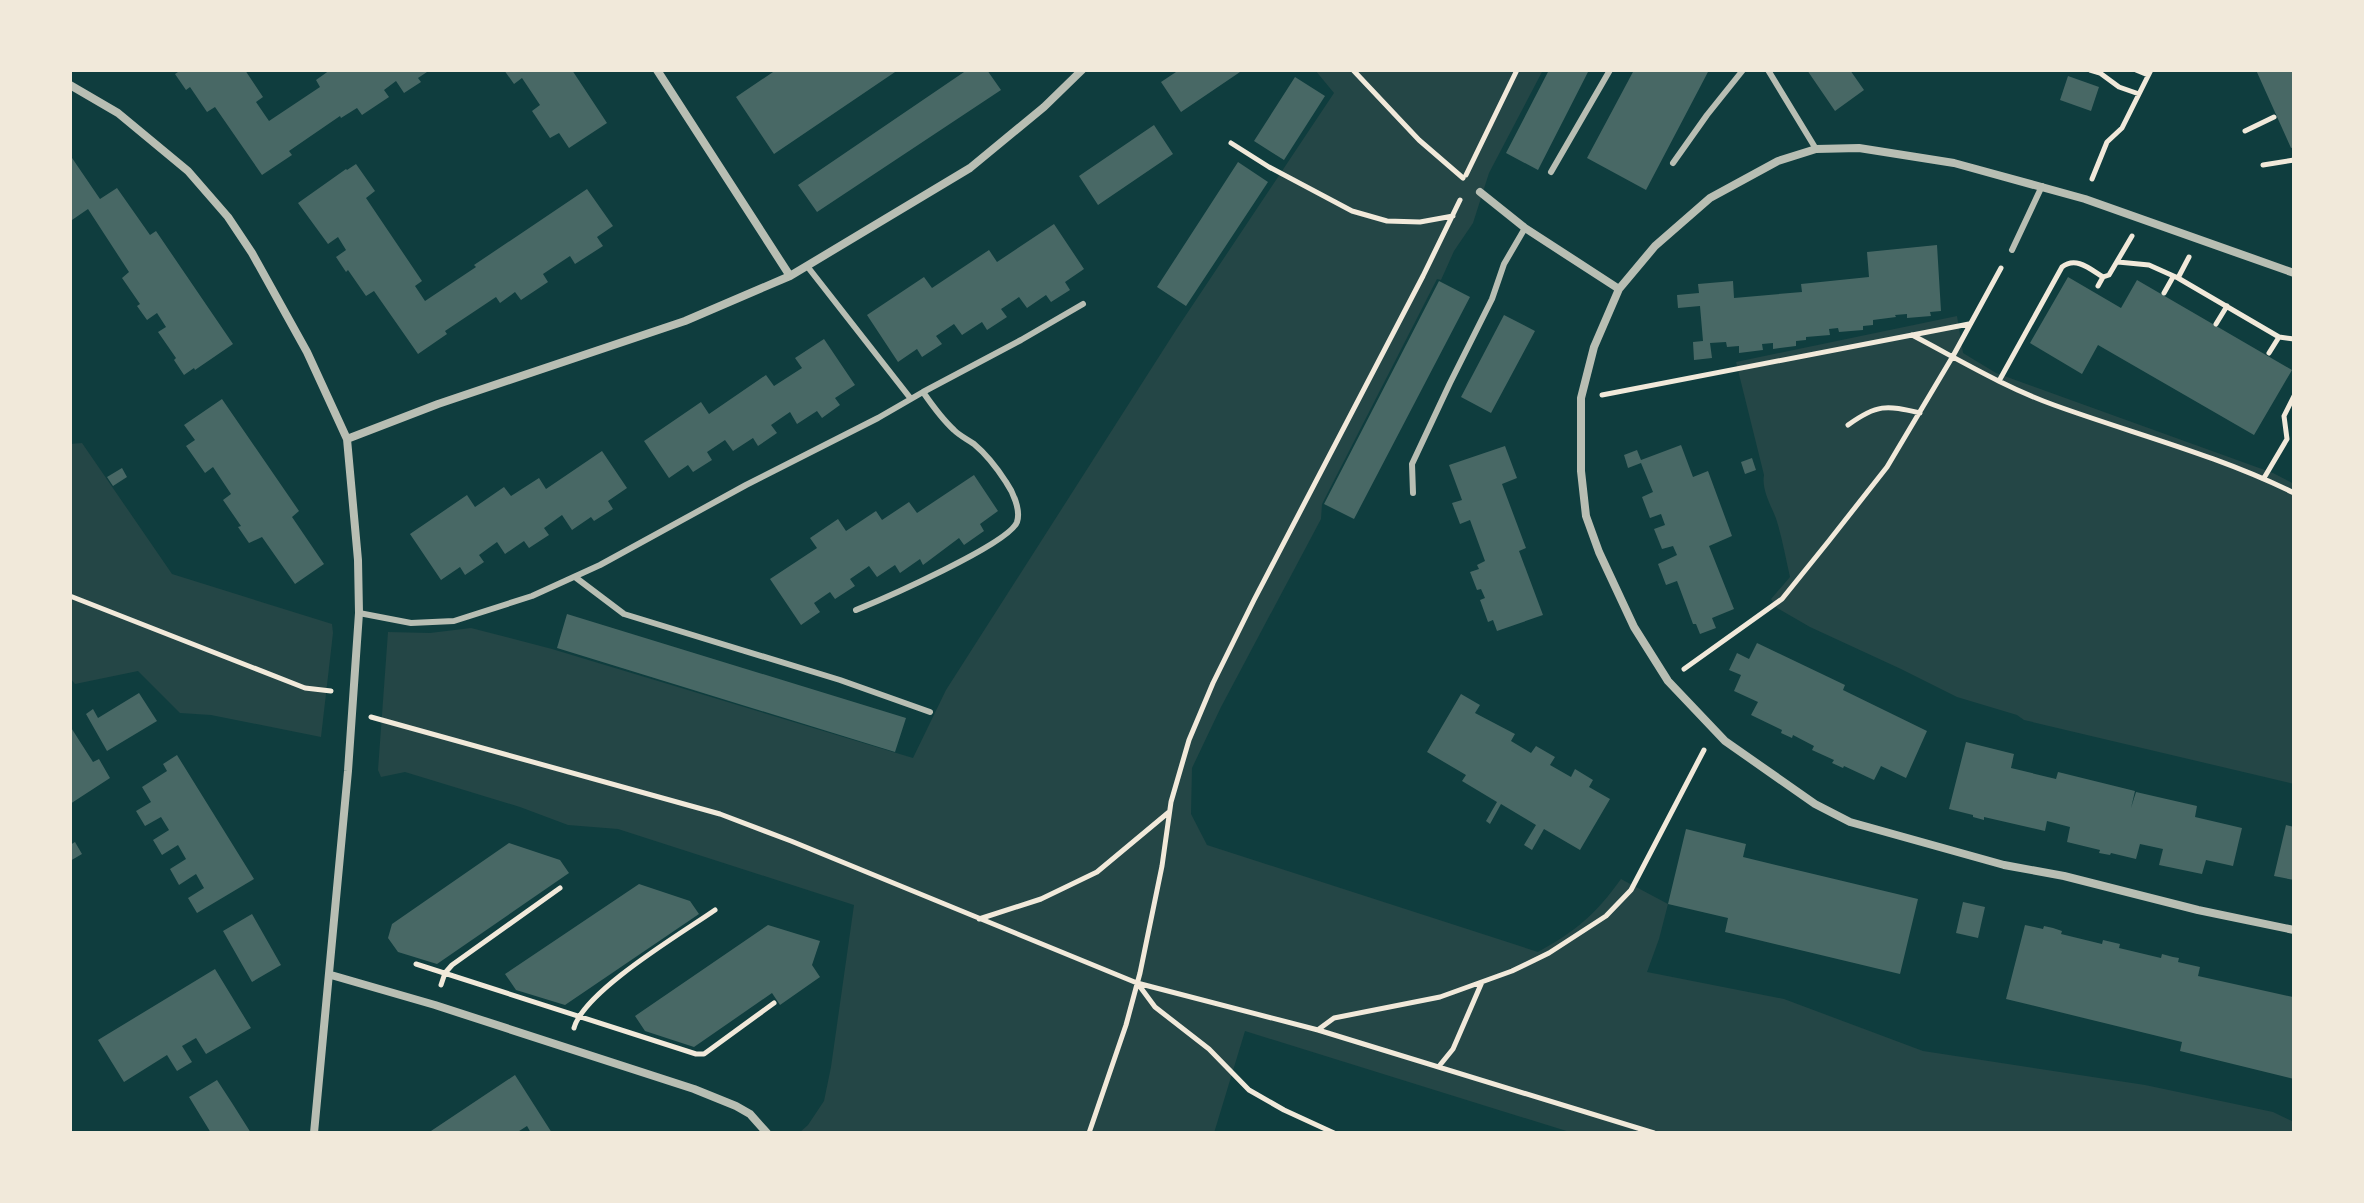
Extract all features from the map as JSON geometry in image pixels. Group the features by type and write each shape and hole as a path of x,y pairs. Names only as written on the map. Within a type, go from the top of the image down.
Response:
{"street":[{"path":"657,70 790,276"},
{"path":"347,439 438,404 685,321 790,276 970,168 1044,107 1082,70"},
{"path":"70,85 118,113 188,171 228,217 252,253 307,352 347,439 358,560 359,613 331,975 314,1133"},
{"path":"2294,273 2141,217 1954,163 1859,148 1816,149 1778,161 1710,198 1655,246 1619,289 1594,347 1581,398 1581,471 1586,516 1599,552 1634,627 1668,681 1725,741 1815,804 1850,822 2004,865 2294,930"},
{"path":"1480,192 1525,228 1619,289"},
{"path":"331,975 435,1005 694,1089 750,1114 767,1133"}],"lane":[{"path":"1551,172 1610,70"},
{"path":"1673,163 1743,70"},
{"path":"1768,70 1816,149"},
{"path":"2012,250 2042,186"},
{"path":"1413,493 1412,464 1492,299 1504,264 1525,228"},
{"path":"807,266 911,399"},
{"path":"359,613 411,623 454,621 532,596 575,577 878,418 1083,304"},
{"path":"856,610 921,582 991,545 1013,530 1017,523 1017,506 1006,482 987,456 955,431 923,392"},
{"path":"575,577 624,614 840,680 930,712"}],"path":[{"path":"1353,70 1419,140 1480,192"},
{"path":"1089,1133 1137,983 1162,866 1169,812 1189,740 1213,683 1459,205 1464,179 1517,70"},
{"path":"2090,70 2100,73 2119,87 2139,94"},
{"path":"2085,199 2107,142 2122,128 2150,73 2136,70"},
{"path":"2245,131 2274,117"},
{"path":"1231,143 1269,167 1361,214 1387,221 1420,222 1454,215"},
{"path":"2263,165 2294,160"},
{"path":"2098,286 2118,262 2141,217"},
{"path":"1668,681 1782,599 1887,467 2012,250"},
{"path":"1999,381 2062,267 2071,261 2077,262 2103,277"},
{"path":"2118,262 2149,265 2279,337 2294,339"},
{"path":"2164,293 2173,277"},
{"path":"2216,324 2227,306"},
{"path":"1581,398 1970,324"},
{"path":"1912,335 2052,405 2219,459 2294,493"},
{"path":"2269,353 2279,337"},
{"path":"2264,478 2287,439 2284,416 2294,396"},
{"path":"1848,425 1865,413 1883,406 1920,413"},
{"path":"70,596 305,688 331,691"},
{"path":"376,719 720,814 1137,983 1318,1030 1654,1133"},
{"path":"1318,1030 1334,1018 1428,1000 1512,971 1549,953 1606,916 1631,890 1704,749"},
{"path":"979,919 1041,899 1097,872 1169,812"},
{"path":"435,1005 445,973 560,888"},
{"path":"578,1018 601,989 715,910"},
{"path":"416,964 704,1058 774,1003"},
{"path":"1439,1066 1453,1049 1483,982"},
{"path":"1137,983 1155,1007 1209,1049 1249,1090 1334,1133"}],"shaded area":[{"path":"1315,70 1543,70 1489,173 1473,223 1454,251 1441,280 1437,279 1322,504 1321,519 1192,768 1191,814 1207,845 1538,952 1584,921 1621,879 1668,904 1647,972 1784,999 1923,1051 2145,1085 2273,1112 2294,1122 2294,1133 1573,1133 1245,1031 1214,1133 799,1133 824,1101 854,905 618,829 568,825 405,772 381,777 378,770 388,632 430,633 471,628 552,649 913,758 946,690 1176,330 1334,93"},
{"path":"1957,316 1963,353 1996,373 2273,473 2294,484 2294,784 2024,720 2017,715 1957,697 1810,627 1777,608 1771,599 1790,577 1778,525 1764,488 1764,475 1736,362"},
{"path":"82,443 172,574 332,624 321,737 211,715 180,713 138,671 75,684 70,678 70,444"}],"building":[{"path":"181,70 245,70 263,97 256,102 269,121 320,87 316,80 330,70 430,70 418,78 421,82 404,93 396,81 384,90 389,97 362,115 357,108 340,116 289,151 292,155 262,175 215,107 207,112 190,87 186,90 175,74"},
{"path":"504,70 572,70 607,123 569,148 559,133 550,138 532,111 540,105 522,78 514,84"},
{"path":"776,70 898,70 774,154 736,97"},
{"path":"967,70 987,70 1001,90 817,212 798,185"},
{"path":"1179,70 1243,70 1181,112 1161,82"},
{"path":"1549,70 1589,70 1538,170 1506,153"},
{"path":"1634,70 1709,70 1646,190 1587,158"},
{"path":"1807,70 1850,70 1864,90 1835,111"},
{"path":"2256,70 2294,70 2294,147 2291,148"},
{"path":"2068,76 2099,87 2091,111 2060,100"},
{"path":"1295,77 1325,96 1284,160 1254,141"},
{"path":"1154,125 1173,154 1098,205 1079,176"},
{"path":"70,155 100,199 117,188 150,235 156,231 233,344 184,375 158,332 166,327 157,313 147,320 137,306 140,304 122,278 129,272 88,209 72,220 70,218"},
{"path":"1238,162 1268,182 1186,306 1157,287"},
{"path":"356,164 375,191 366,198 422,281 415,286 425,301 587,189 613,226 597,237 603,246 575,264 570,256 543,274 548,282 521,300 515,292 500,303 496,297 445,331 447,334 418,354 374,291 366,296 348,270 346,272 336,257 346,250 338,237 328,244 298,203"},
{"path":"1054,224 1084,269 1065,282 1070,290 1051,302 1046,295 1027,308 1019,297 1001,309 1007,317 987,330 982,322 962,335 954,324 936,336 942,344 922,357 917,349 898,362 867,315 924,277 932,288 989,250 997,262"},
{"path":"1937,245 1941,311 1930,312 1931,316 1907,318 1907,314 1895,315 1873,320 1873,325 1863,326 1863,330 1839,332 1838,328 1829,329 1830,335 1806,337 1806,340 1796,341 1796,346 1773,349 1773,343 1762,344 1763,350 1739,353 1739,346 1727,347 1726,342 1710,343 1712,358 1694,360 1693,342 1703,341 1700,306 1678,308 1677,295 1699,293 1698,284 1733,281 1734,298 1802,292 1801,284 1869,277 1867,252"},
{"path":"2068,277 2121,308 2137,280 2292,370 2254,435 2098,345 2082,374 2030,343"},
{"path":"1439,281 1470,297 1354,519 1324,504"},
{"path":"1504,315 1535,331 1491,413 1461,397"},
{"path":"824,339 855,385 835,398 840,405 822,418 817,411 797,424 790,412 771,425 777,433 758,446 753,438 733,451 725,440 707,452 712,460 693,472 688,465 669,478 644,441 701,402 709,414 766,375 774,386 802,368 795,358"},
{"path":"222,399 299,511 292,517 324,564 295,584 262,537 249,543 223,500 231,494 213,467 205,473 186,446 195,440 184,425"},
{"path":"1681,445 1693,477 1708,471 1732,536 1709,546 1734,609 1712,618 1716,628 1700,634 1696,624 1693,624 1677,581 1666,585 1658,564 1677,555 1673,546 1662,549 1654,529 1665,525 1661,514 1650,518 1642,497 1653,492 1641,463 1628,468 1624,455 1637,450 1641,460"},
{"path":"1505,446 1517,478 1502,484 1526,548 1519,551 1543,615 1497,631 1493,620 1488,622 1480,600 1485,598 1481,589 1477,590 1470,572 1479,569 1477,565 1485,561 1470,520 1460,524 1452,503 1462,500 1449,465"},
{"path":"602,451 627,488 608,501 613,509 594,521 591,517 572,530 562,515 544,528 549,535 529,548 524,541 505,554 497,542 479,555 484,562 465,575 460,567 441,580 410,534 467,495 475,507 504,487 511,496 539,478 546,489"},
{"path":"1752,458 1756,470 1745,474 1741,462"},
{"path":"122,468 127,477 113,486 107,477"},
{"path":"974,475 998,511 980,524 984,531 964,545 959,538 923,565 920,559 900,573 895,565 877,577 869,566 850,579 855,586 835,599 830,592 814,603 820,612 801,625 770,579 817,548 810,538 838,519 846,531 876,511 882,520 909,502 917,513"},
{"path":"567,614 906,718 895,752 557,648"},
{"path":"1757,643 1845,685 1843,690 1927,731 1906,778 1881,766 1874,780 1843,768 1812,750 1814,746 1793,735 1792,738 1781,733 1782,730 1751,715 1758,702 1734,691 1741,675 1729,670 1737,653 1749,659"},
{"path":"139,693 157,721 107,751 86,714 93,709 98,718"},
{"path":"1461,694 1480,705 1475,713 1515,734 1511,741 1531,753 1536,746 1555,757 1550,765 1571,777 1575,769 1593,780 1589,787 1610,799 1580,850 1544,829 1532,850 1524,845 1536,825 1501,804 1490,824 1486,821 1497,802 1462,781 1466,775 1427,752"},
{"path":"70,726 93,762 99,759 110,778 70,804"},
{"path":"1966,742 2014,754 2011,768 2056,779 2058,772 2135,791 2131,808 2136,792 2197,806 2195,817 2242,828 2233,866 2206,860 2202,874 2159,865 2163,849 2140,844 2136,859 2099,853 2100,850 2067,842 2070,827 2047,821 2045,831 1984,817 1984,820 1949,809"},
{"path":"177,755 254,879 197,913 188,898 204,888 196,874 179,885 170,869 186,859 178,845 162,855 153,840 169,830 161,817 145,826 136,811 151,802 142,787 167,771 163,764"},
{"path":"2286,825 2294,827 2294,880 2274,876"},
{"path":"1686,829 1746,844 1743,857 1918,899 1900,974 1725,932 1728,918 1668,904"},
{"path":"75,842 82,854 70,861 70,845"},
{"path":"509,843 560,860 569,873 437,964 398,952 388,938 392,924"},
{"path":"639,884 690,901 699,914 565,1005 516,990 505,974"},
{"path":"1963,902 1985,907 1978,938 1956,933"},
{"path":"252,914 281,965 252,982 223,931"},
{"path":"768,925 820,941 812,965 820,977 780,1005 772,993 694,1047 645,1031 635,1016"},
{"path":"2025,925 2053,928 2062,931 2061,934 2102,944 2103,940 2120,944 2119,948 2161,958 2162,954 2179,958 2178,962 2200,967 2198,976 2293,997 2294,1079 2180,1051 2182,1042 2006,999"},
{"path":"215,969 251,1028 206,1054 196,1038 182,1046 192,1062 177,1071 167,1055 124,1082 98,1040"},
{"path":"515,1075 552,1133 531,1133 527,1126 516,1133 428,1133"},
{"path":"217,1080 251,1133 211,1133 189,1097"}]}
